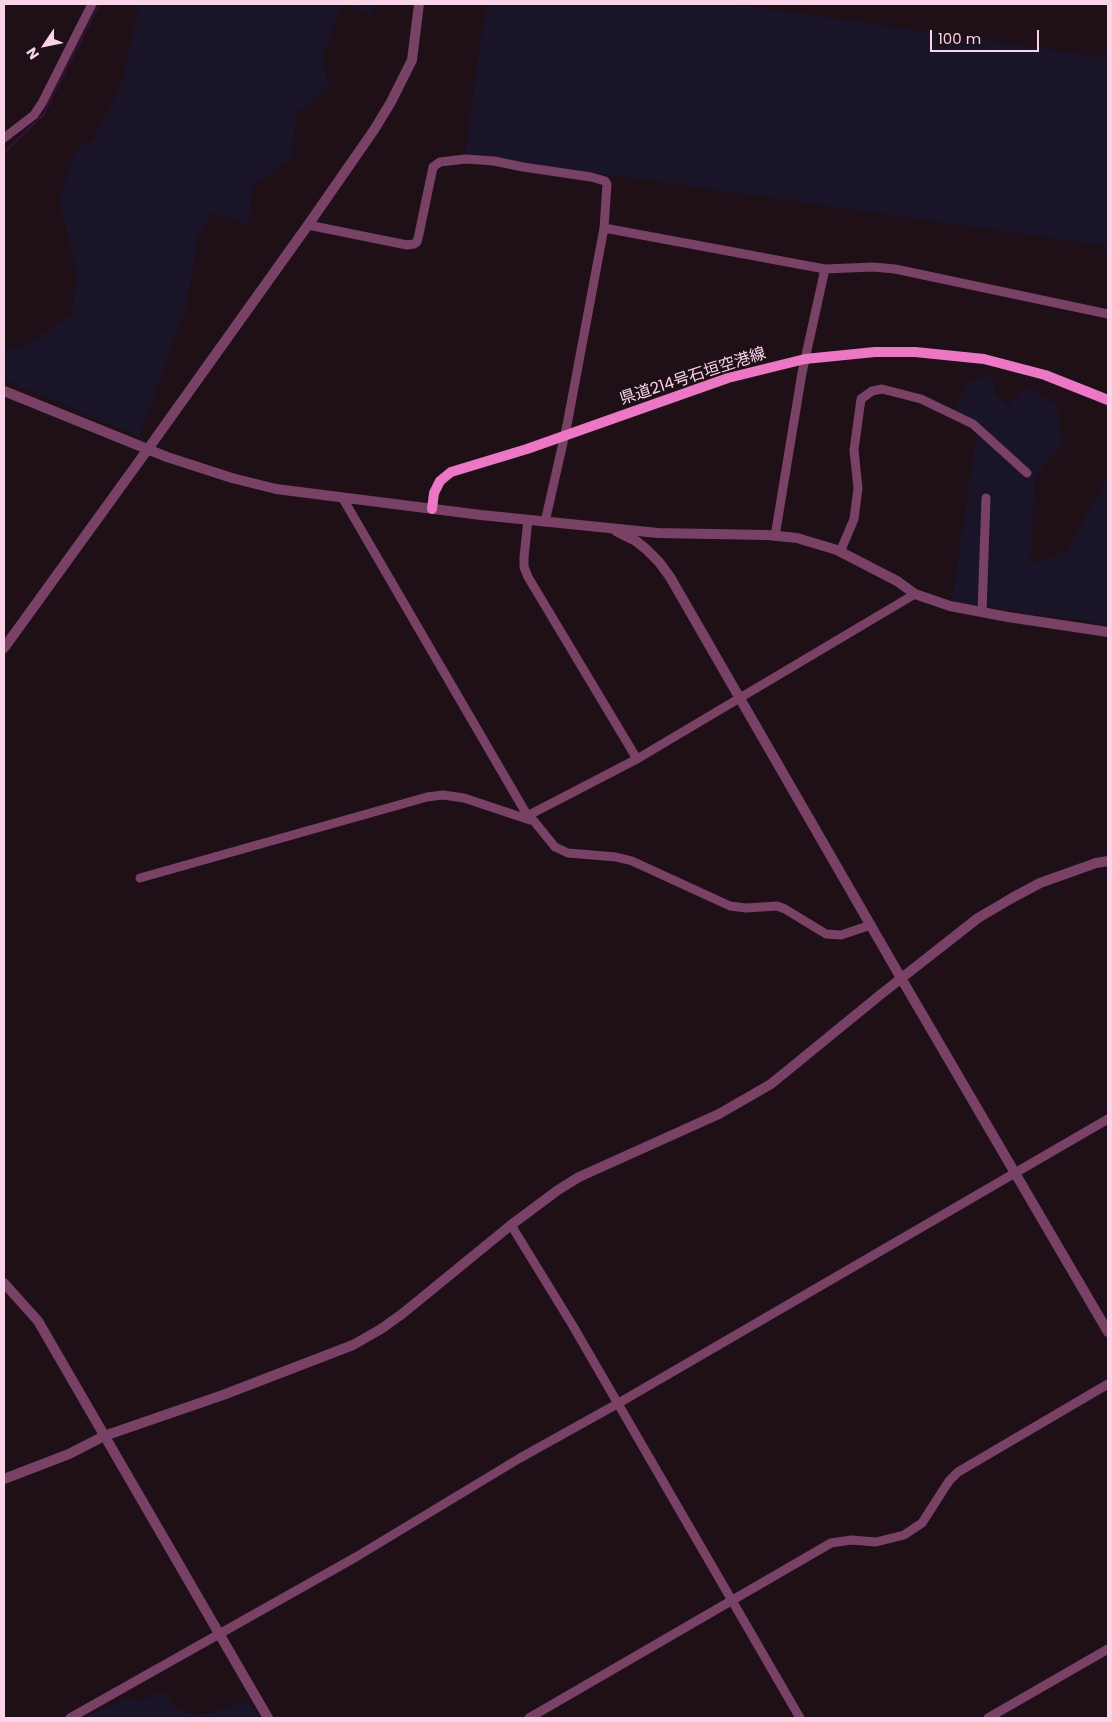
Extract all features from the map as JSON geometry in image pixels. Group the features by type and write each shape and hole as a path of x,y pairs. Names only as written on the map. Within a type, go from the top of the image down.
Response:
{"main road":[{"name":"県道214号石垣空港線","path":"432,509 434,493 440,481 451,472 527,449 728,378 805,359 883,352 915,352 984,359 1045,375 1108,400"}],"street":[{"path":"4,138 34,116 92,4"},
{"path":"4,648 308,225 391,102 412,60 419,4"},
{"path":"308,225 407,245 414,244 417,242 419,234 433,167 440,162 466,159 494,161 605,181 608,187 604,228 546,522"},
{"path":"604,228 825,268 873,266 895,269 1108,314"},
{"path":"775,536 805,359 825,268"},
{"path":"840,552 854,519 858,488 854,450 861,399 872,391 882,389 921,399 973,424 1027,472"},
{"path":"4,391 167,457 232,478 276,489 432,509 658,533 797,538 837,550 897,581 915,594 950,606 1108,632"},
{"path":"342,497 529,817 555,846 568,853 616,857 632,862 730,906 746,908 777,906 826,934 841,935 871,924"},
{"path":"982,612 986,498"},
{"path":"528,520 524,557 524,567 528,578 637,759"},
{"path":"608,528 636,541 659,562 670,577 1108,1332"},
{"path":"140,878 427,796 443,795 464,798 529,817 637,759 915,594"},
{"path":"4,1479 69,1454 104,1436 223,1395 354,1344 381,1329 511,1225 579,1177 719,1114 750,1097 793,1067 978,918 1040,884 1063,874 1108,861"},
{"path":"70,1718 356,1557 520,1458 617,1404 1015,1172 1108,1120"},
{"path":"511,1225 573,1326 800,1718"},
{"path":"4,1284 38,1321 268,1718"},
{"path":"528,1718 831,1544 850,1540 876,1542 904,1535 922,1523 949,1481 958,1472 1108,1384"},
{"path":"988,1718 1108,1649"}],"shaded area":[{"path":"141,4 341,4 323,56 328,86 296,114 292,157 253,186 248,225 212,212 198,237 187,305 139,437 4,379 4,349 27,346 72,314 77,274 59,200 75,152 93,139 121,85 138,9"},
{"path":"348,4 374,4 372,15"},
{"path":"486,4 733,4 1108,58 1108,246 465,154"},
{"path":"992,374 995,394 1008,406 1027,387 1056,404 1064,443 1035,477 1030,565 1067,550 1108,477 1108,624 952,602 978,423 954,410 968,382"},
{"path":"162,1691 179,1710 197,1716 249,1701 259,1718 84,1717 128,1697 141,1701"}],"waterway":[{"path":"4,153 43,115 99,4"}]}
